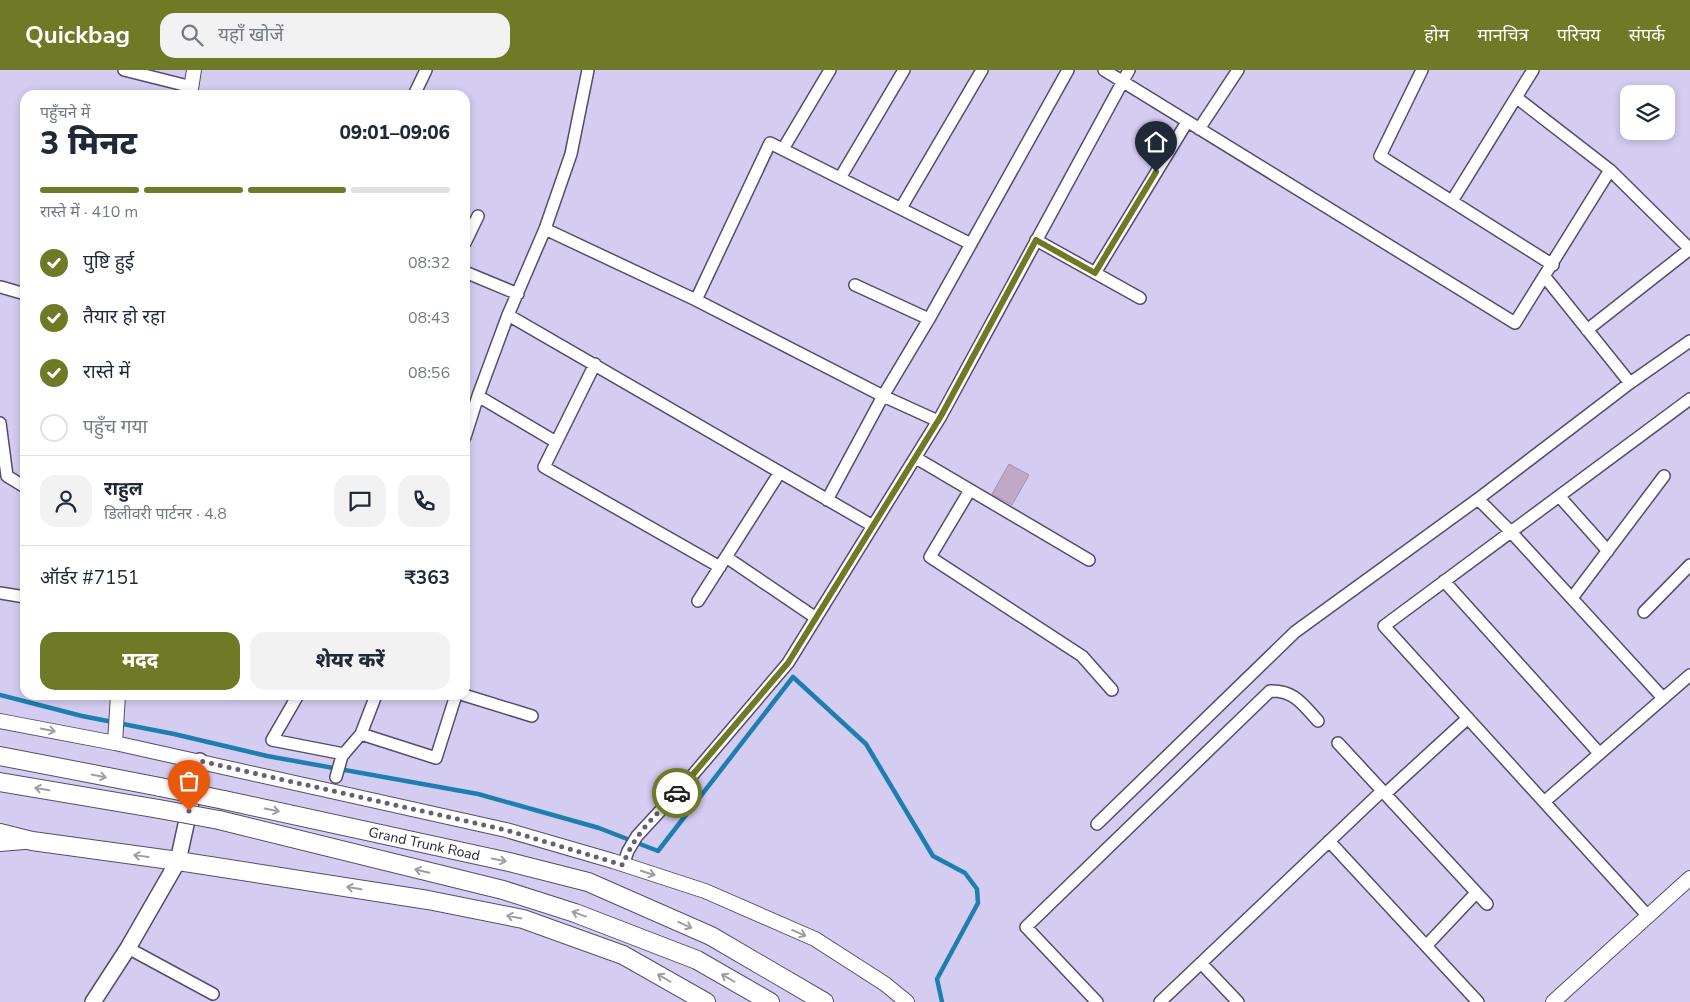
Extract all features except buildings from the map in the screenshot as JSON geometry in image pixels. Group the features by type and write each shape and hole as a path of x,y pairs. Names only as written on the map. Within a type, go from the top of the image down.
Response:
{"main road":[{"name":"Grand Trunk Road","path":"0,756 224,800 499,860 588,882 711,936 824,1002"},
{"path":"93,1002 128,948 178,861 200,761"},
{"name":"Grand Trunk Road","path":"0,782 219,820 503,890 575,913 697,960 770,1002"},
{"path":"0,833 32,841 178,861 428,900 524,919 623,955 706,1002"}],"street":[{"path":"124,70 188,90"},
{"path":"191,90 194,70"},
{"path":"416,90 426,70"},
{"path":"470,421 508,315 545,229 572,154 588,70"},
{"path":"783,149 830,70"},
{"path":"840,178 904,70"},
{"path":"901,208 982,70"},
{"path":"827,500 883,396 929,320 1068,70"},
{"path":"1104,70 1515,323 1553,265 1610,170"},
{"path":"623,865 628,851 637,836 686,784 788,663 938,421 1129,70"},
{"path":"1199,129 1238,70"},
{"path":"1422,70 1380,156 1553,265"},
{"path":"1452,201 1533,70"},
{"path":"1517,98 1610,170 1690,249 1587,330"},
{"path":"1095,273 1187,122"},
{"path":"696,300 770,143 971,244"},
{"path":"470,233 478,216"},
{"path":"545,229 696,300 883,396 938,421"},
{"path":"1036,240 1140,298"},
{"path":"470,274 518,294"},
{"path":"1545,277 1630,383"},
{"path":"855,285 929,320"},
{"path":"1,287 20,293"},
{"path":"508,315 873,526"},
{"path":"1097,824 1295,632 1478,499 1630,383 1690,341"},
{"path":"595,364 544,467 723,562 816,618"},
{"path":"478,396 556,442"},
{"path":"1647,915 1384,626 1690,399"},
{"path":"0,423 7,476 20,484"},
{"path":"916,458 1089,560"},
{"path":"698,601 780,472"},
{"path":"1572,598 1664,476"},
{"path":"970,490 930,557 1082,656 1112,690"},
{"path":"1559,496 1608,551"},
{"path":"1478,499 1511,532 1663,698"},
{"path":"1644,612 1690,565"},
{"path":"1444,581 1599,754"},
{"path":"0,593 20,596"},
{"path":"1544,802 1690,674"},
{"path":"1097,1002 1026,927 1270,691 1281,690 1295,696 1318,721"},
{"path":"470,697 532,716"},
{"path":"115,737 118,700"},
{"path":"295,700 272,740 343,755"},
{"path":"336,777 343,755 361,734 374,700"},
{"path":"361,734 436,758 454,700"},
{"path":"1160,1002 1329,841 1468,718"},
{"path":"0,721 115,737 200,761 506,830 623,865 705,891 815,940 885,984 906,1002"},
{"path":"1338,743 1487,904"},
{"path":"0,844 32,841"},
{"path":"1329,841 1478,1002"},
{"path":"1553,1002 1690,878"},
{"path":"1426,946 1476,893"},
{"path":"128,948 213,994"},
{"path":"1201,963 1238,1002"}],"waterway":[{"path":"0,695 82,716 174,734 267,756 478,794 599,828 658,851 793,677 866,744 933,856 965,873 977,889 978,903 937,979 942,1002"}],"way so far":[{"path":"189,811 200,761 506,830 623,865 628,851 637,836 677,793"}],"route":[{"path":"677,793 788,663 941,416 1036,240 1095,273 1156,172"}]}
